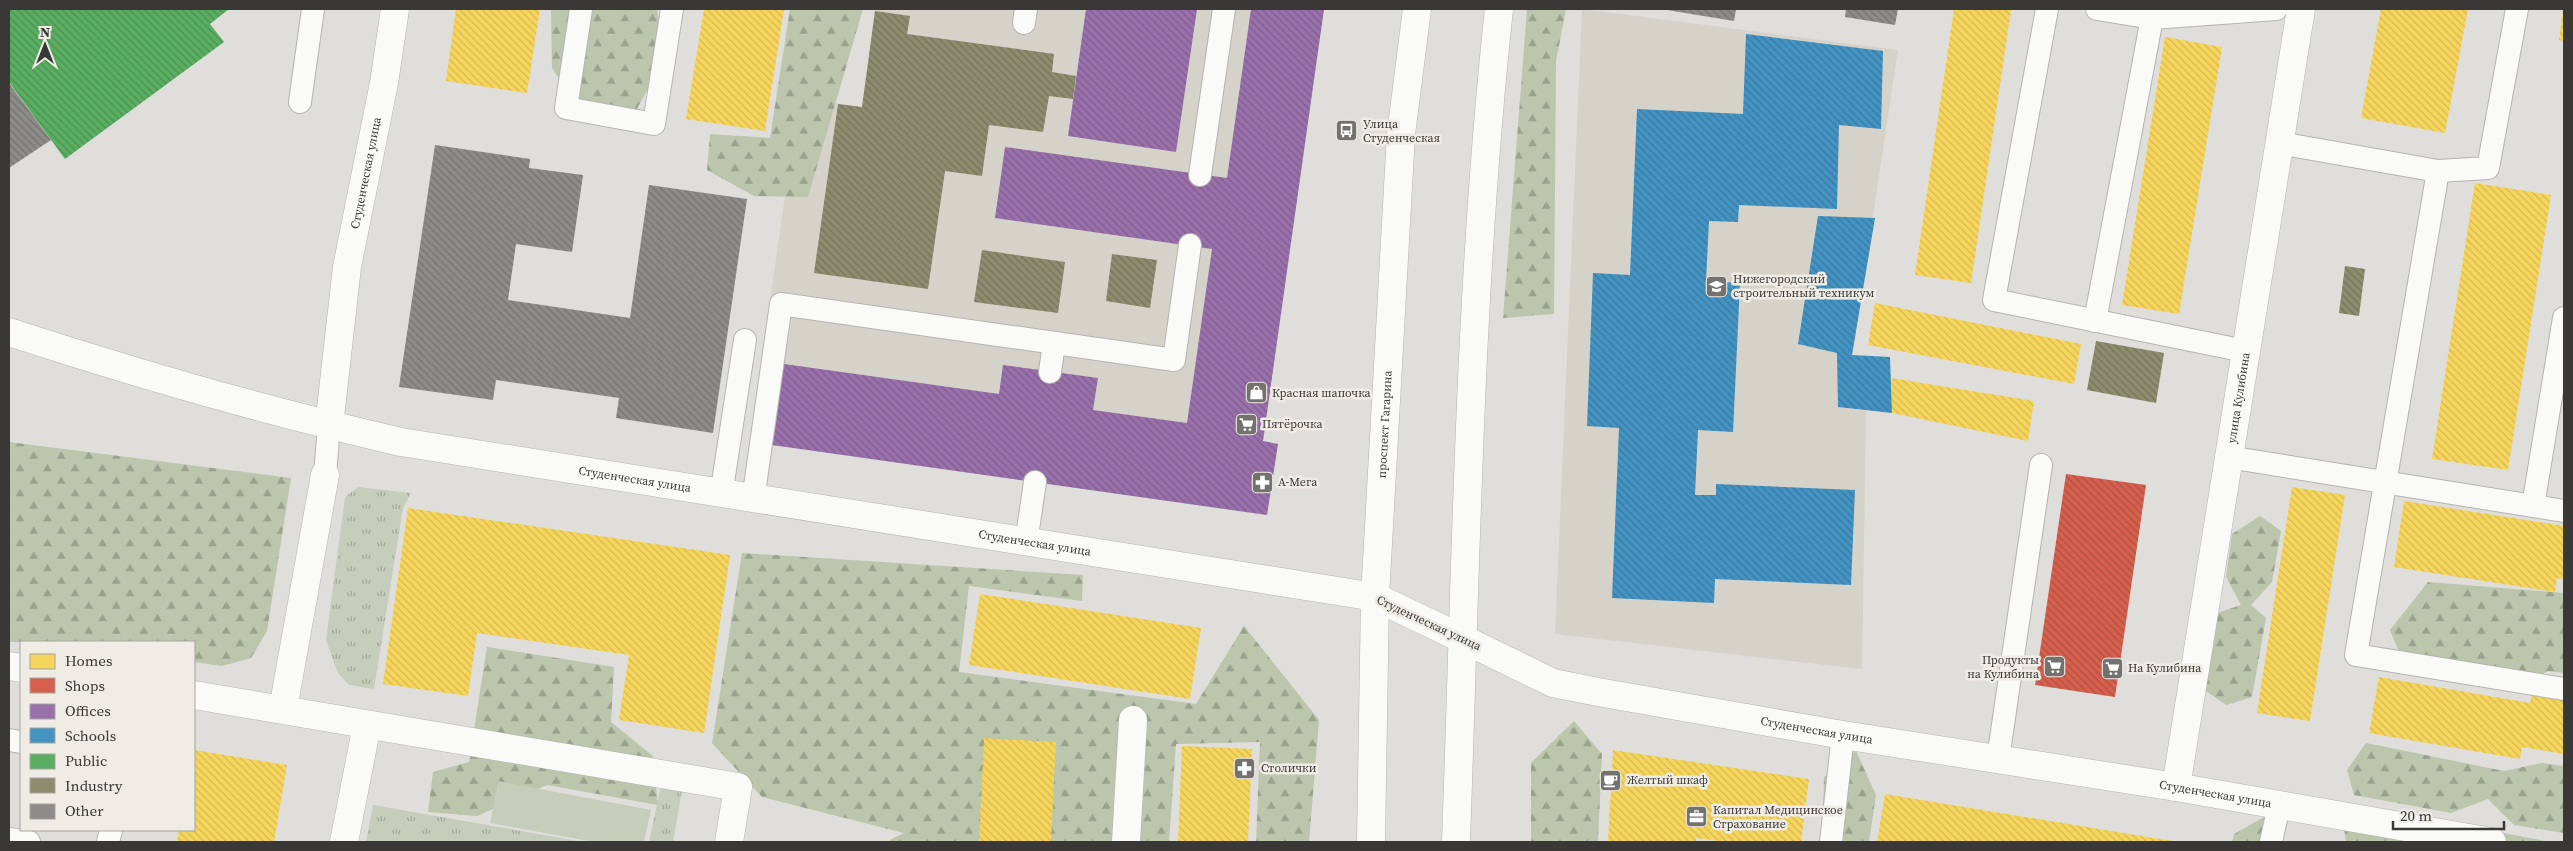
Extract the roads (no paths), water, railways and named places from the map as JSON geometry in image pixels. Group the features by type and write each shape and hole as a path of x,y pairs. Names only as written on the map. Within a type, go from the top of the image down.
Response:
{"street":[{"name":"Студенческая улица","path":"329,426 347,267 384,83 395,9"},
{"name":"проспект Гагарина","path":"1371,842 1375,597 1401,134 1417,9"},
{"path":"1456,842 1478,266 1490,91 1499,9"},
{"name":"улица Кулибина","path":"2176,787 2301,9"},
{"name":"Студенческая улица","path":"9,332 81,356 329,426 401,442 721,495 1375,597 1553,683 1843,735 2176,787 2492,842"},
{"path":"283,709 325,475"},
{"path":"195,695 738,787 729,842"},
{"path":"1126,842 1132,720"},
{"path":"344,842 366,725"}],"lane":[{"path":"300,102 313,9"},
{"path":"581,9 566,108 654,124 672,9"},
{"path":"1200,175 1224,9"},
{"path":"2047,9 1994,300 2245,351"},
{"path":"2097,9 2152,18 2276,9"},
{"path":"2279,143 2438,172 2488,168 2516,9"},
{"path":"2095,321 2152,18"},
{"path":"2438,172 2356,655 2564,689"},
{"path":"753,500 781,304 1174,360 1190,245"},
{"path":"2532,506 2564,318"},
{"path":"721,495 745,340"},
{"path":"1050,372 1054,343"},
{"path":"325,475 329,426"},
{"path":"2228,457 2564,511"},
{"path":"1998,759 2040,465"},
{"path":"1026,542 1035,482"},
{"path":"1831,842 1843,735"},
{"path":"2271,842 2279,805"},
{"path":"9,839 29,842"}],"place":[{"name":"Улица Студенческая","path":"1347,131"},
{"name":"Нижегородский строительный техникум","path":"1717,286"},
{"name":"Красная шапочка","path":"1256,393"},
{"name":"Пятёрочка","path":"1246,424"},
{"name":"А-Мега","path":"1262,482"},
{"name":"Продукты на Кулибина","path":"2055,667"},
{"name":"На Кулибина","path":"2112,668"},
{"name":"Столички","path":"1245,768"},
{"name":"Желтый шкаф","path":"1611,780"},
{"name":"Капитал Медицинское Страхование","path":"1697,817"}]}
